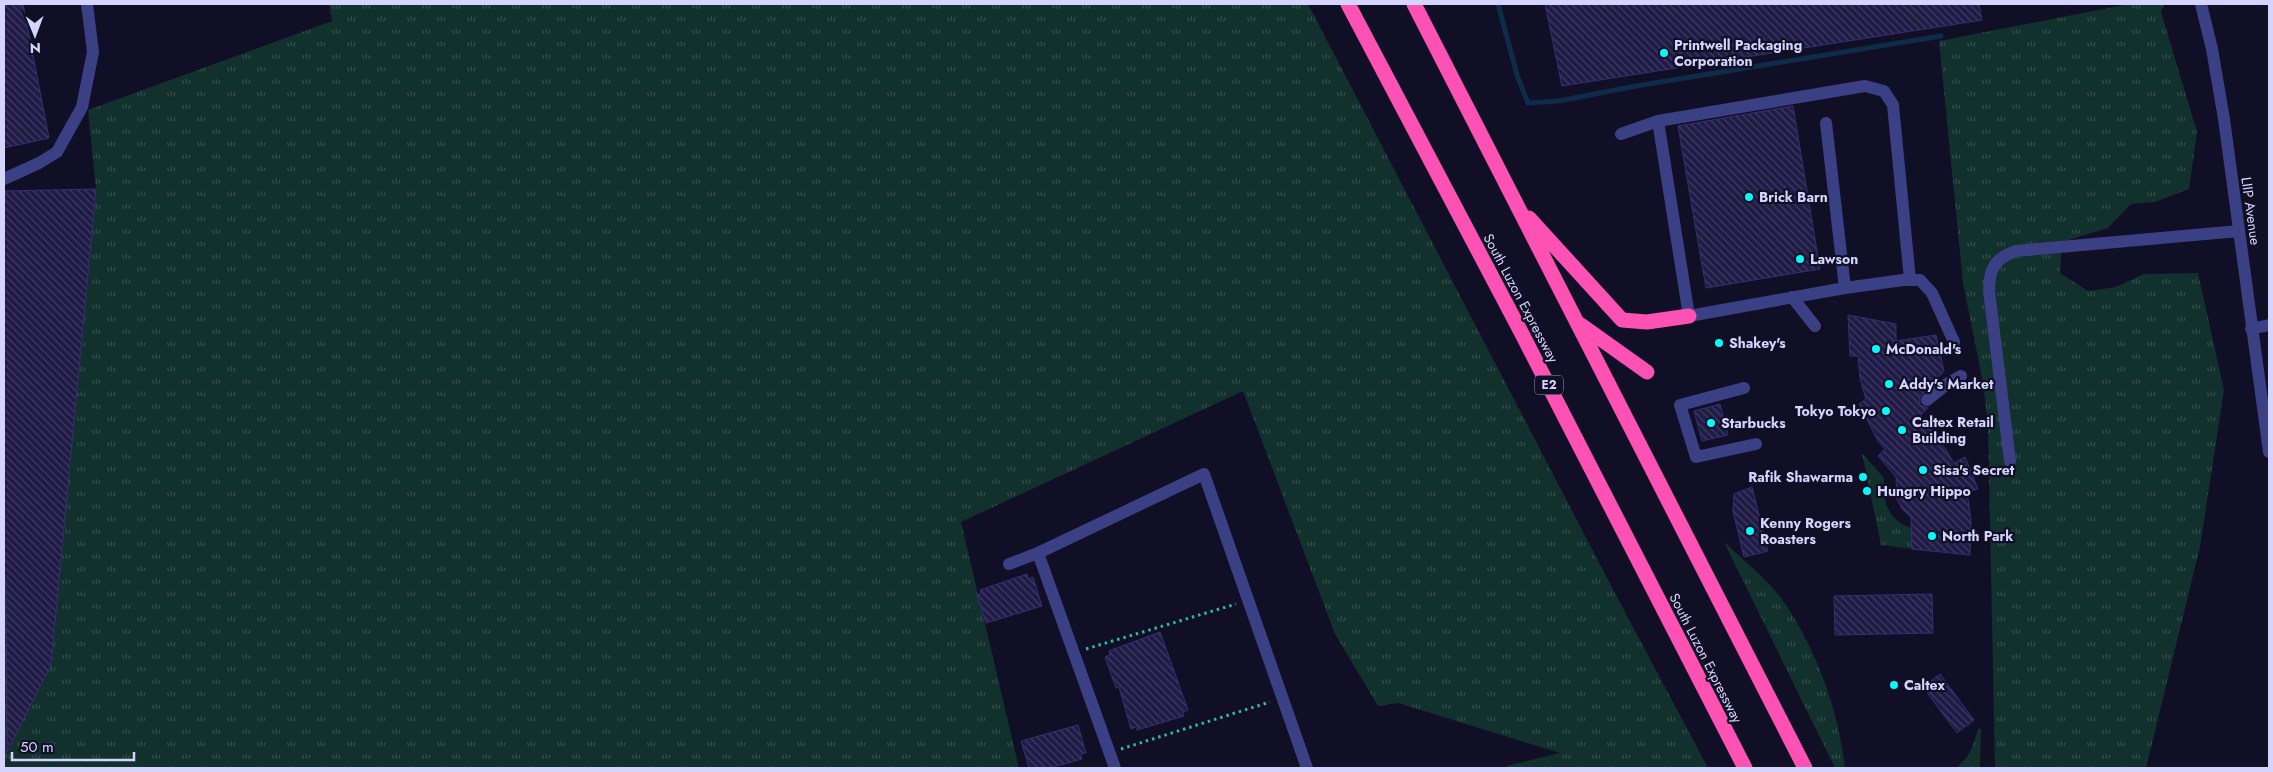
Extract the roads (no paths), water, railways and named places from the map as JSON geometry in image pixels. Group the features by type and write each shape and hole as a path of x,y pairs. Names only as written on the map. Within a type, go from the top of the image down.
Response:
{"highway":[{"name":"South Luzon Expressway","path":"1348,4 1522,332 1745,768"},
{"path":"1414,4 1805,768"},
{"path":"1515,203 1622,320 1647,322 1689,316"},
{"path":"1578,323 1647,372"}],"street":[{"path":"4,179 39,163 57,152 82,107 93,52 87,4"},
{"name":"LIIP Avenue","path":"2201,4 2212,50 2224,119 2269,452"},
{"path":"1621,134 1658,121 1865,86 1884,91 1893,105 1910,280"},
{"path":"1658,121 1689,316 1845,288 1920,280 1932,293 1954,342"},
{"path":"1826,123 1845,288"},
{"path":"2010,461 1989,291 1989,276 1994,263 2006,254 2016,251 2239,231"},
{"path":"1792,297 1815,326"},
{"path":"2252,329 2269,325"},
{"path":"1927,400 1947,384 1961,376"},
{"path":"1744,388 1680,405 1696,457 1756,444"},
{"path":"1009,564 1038,553 1204,474 1307,768"},
{"path":"1038,553 1115,768"}],"waterway":[{"path":"1498,4 1517,75 1528,103 1559,101 1636,86 1941,36"}],"place":[{"name":"Printwell Packaging Corporation","path":"1664,53"},
{"name":"Brick Barn","path":"1749,197"},
{"name":"Lawson","path":"1800,259"},
{"name":"Shakey's","path":"1719,343"},
{"name":"McDonald's","path":"1876,349"},
{"name":"Addy's Market","path":"1889,384"},
{"name":"Tokyo Tokyo","path":"1886,411"},
{"name":"Starbucks","path":"1711,423"},
{"name":"Caltex Retail Building","path":"1902,430"},
{"name":"Sisa's Secret","path":"1923,470"},
{"name":"Rafik Shawarma","path":"1863,477"},
{"name":"Hungry Hippo","path":"1867,491"},
{"name":"Kenny Rogers Roasters","path":"1750,531"},
{"name":"North Park","path":"1932,536"},
{"name":"Caltex","path":"1894,685"}]}
